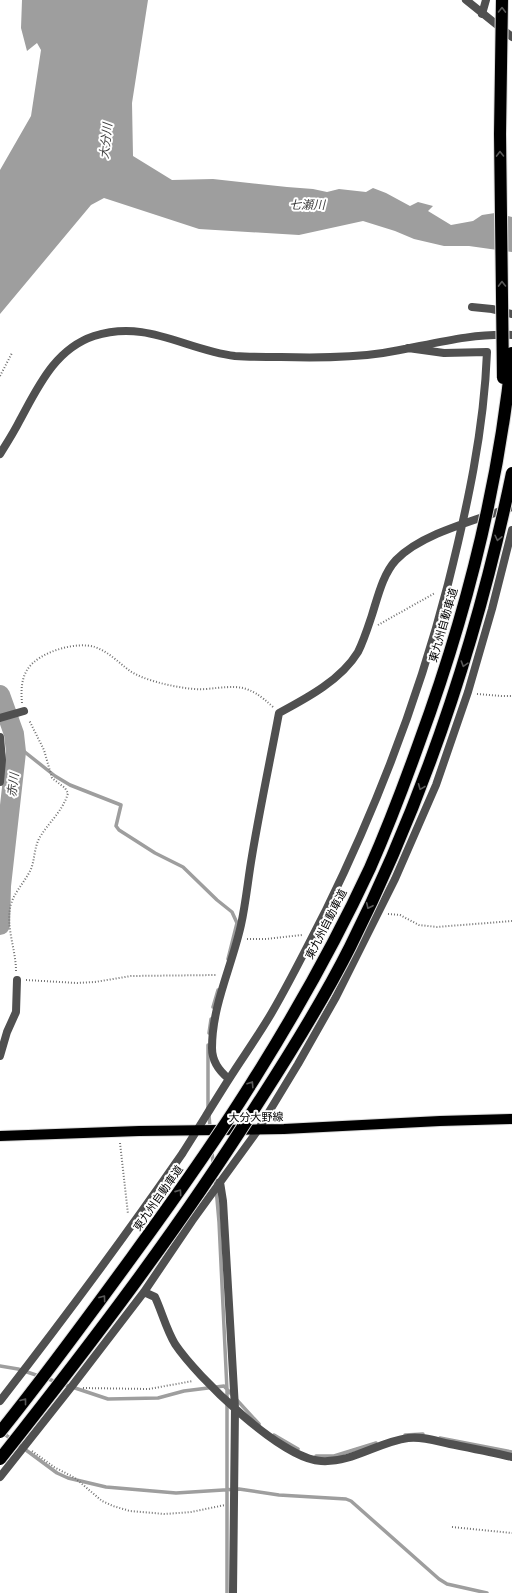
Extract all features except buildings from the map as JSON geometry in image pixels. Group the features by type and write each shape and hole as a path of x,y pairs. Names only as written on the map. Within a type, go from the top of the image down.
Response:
{"highway":[{"path":"502,0 500,134 503,421"},
{"name":"東九州自動車道","path":"0,1432 93,1311 172,1202 256,1077 296,1010 370,867 408,775 433,706 455,635 488,509 503,421 512,353"},
{"path":"508,509 512,473"},
{"path":"0,1459 108,1321 227,1152 297,1042 349,948 396,849 423,783 449,711 471,640 508,509 512,481"}],"main road":[{"name":"大分大野線","path":"0,1136 197,1130 258,1130 512,1119"}],"street":[{"path":"466,0 512,37"},
{"path":"482,14 486,0"},
{"path":"472,307 492,309 512,314"},
{"path":"0,454 20,422 45,375 74,346 94,336 113,332 145,332 165,336 211,351 236,356 329,358 383,353 491,334 512,335"},
{"path":"1,1397 61,1321 129,1228 197,1130 270,1016 294,974 350,860 376,801 421,678 439,617 462,525 474,466 486,385 487,352 444,353 408,348"},
{"path":"229,1079 217,1066 213,1057 212,1048 214,1025 218,1004 242,923 252,856 279,713 313,693 339,673 357,653 384,580 395,561 423,539 508,509"},
{"path":"0,1477 73,1386 144,1292 258,1130 314,1037 379,912 425,814 468,692 492,609 512,530"},
{"path":"0,718 24,711"},
{"path":"0,736 2,760 0,782"},
{"path":"0,1056 7,1032 16,1012 17,980"},
{"path":"220,1182 223,1201 235,1408 233,1593"},
{"path":"144,1292 155,1296 174,1342 182,1354 204,1378 235,1408 291,1452 306,1459 328,1461 344,1459 378,1446 409,1438 423,1438 512,1456"}],"path":[{"path":"0,376 12,353"},
{"path":"366,632 436,592"},
{"path":"226,976 131,976 95,982 68,983 17,980 15,952 10,929 11,906 15,895 32,867 40,838 54,820 68,793 65,788 52,778 44,750 24,711 22,690 24,675 28,668 50,652 78,645 95,647 136,675 157,682 187,688 206,689 232,686 248,690 260,697 279,713"},
{"path":"468,692 490,696 512,696"},
{"path":"379,912 400,915 419,925 437,927 512,921"},
{"path":"118,1132 122,1150 129,1228"},
{"path":"73,1386 89,1389 149,1389 178,1385 204,1378"},
{"path":"25,1446 54,1467 75,1478 102,1501 113,1506 130,1510 165,1514 191,1512 224,1504 234,1504"},
{"path":"452,1527 512,1533"}],"water":[{"path":"22,0 148,0 132,103 133,156 172,180 213,179 313,189 327,192 339,189 366,192 373,188 410,206 418,202 433,206 428,211 451,225 473,221 482,215 495,213 512,217 512,252 469,246 444,246 414,239 395,231 363,221 299,235 199,229 104,198 91,205 0,314 0,170 31,116 41,50 37,43 27,51 21,28"}],"waterway":[{"name":"赤川","path":"0,695 14,734 16,752 1,886 0,925"},
{"path":"16,745 55,776 70,785 121,805 116,826 119,830 155,853 183,867 217,900 232,912 237,923 228,959"},
{"path":"213,1007 218,990"},
{"path":"209,1033 211,1019"},
{"path":"208,1045 208,1109"},
{"path":"209,1115 210,1128"},
{"path":"212,1151 213,1164"},
{"path":"215,1176 219,1222 227,1390 227,1593"},
{"path":"0,1366 18,1369 108,1399 158,1398 184,1391 224,1386 259,1424"},
{"path":"3,1433 57,1473 68,1478 106,1487 176,1493 239,1489 279,1495 346,1499 351,1501 439,1579 447,1584 487,1593"},
{"path":"405,1435 423,1434"},
{"path":"274,1435 298,1449"},
{"path":"440,1438 512,1452"},
{"path":"316,1456 334,1456 376,1443"}],"water label":[{"name":"大分川","path":"106,141"},
{"name":"七瀬川","path":"307,205"}]}
